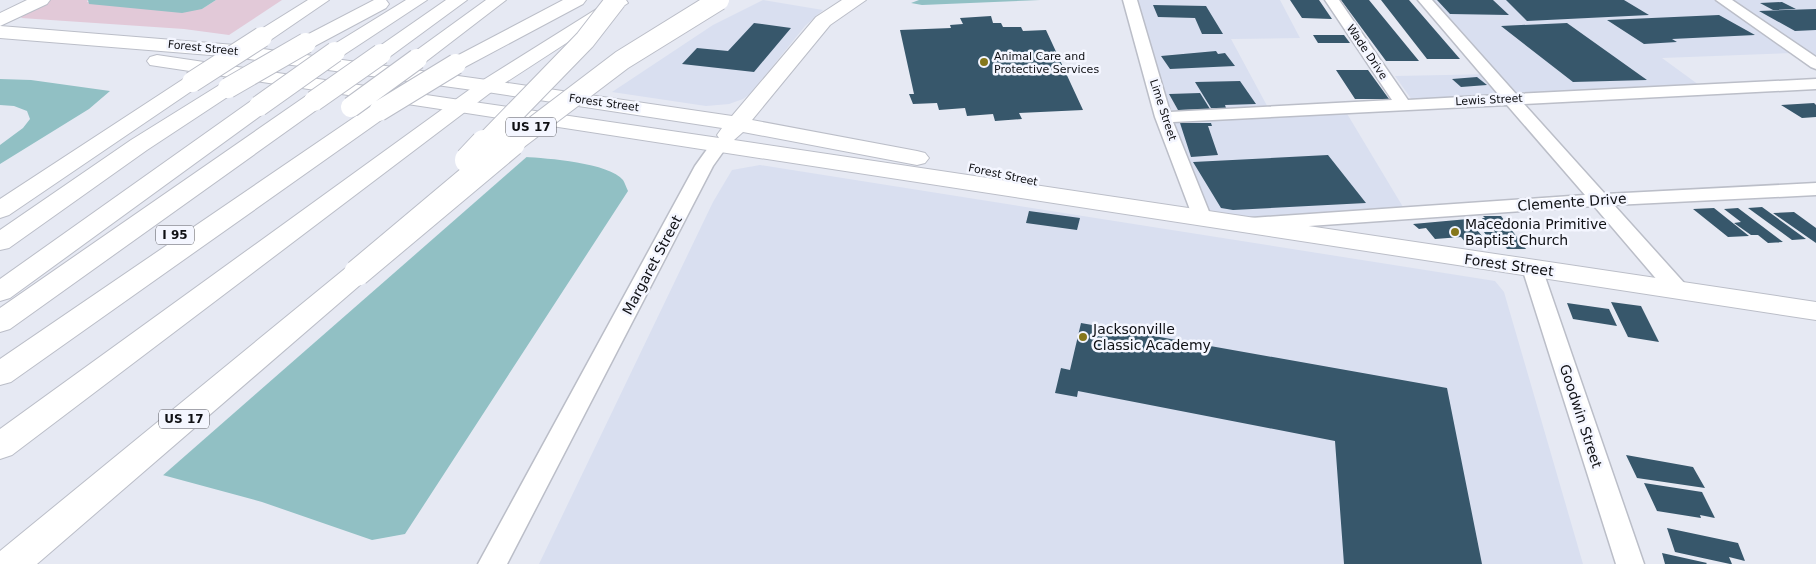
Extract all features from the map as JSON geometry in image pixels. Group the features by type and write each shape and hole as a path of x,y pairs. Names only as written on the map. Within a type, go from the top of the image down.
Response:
{"main road":[{"path":"0,4 9,0"},
{"path":"0,20 41,0"},
{"path":"257,36 297,0"},
{"path":"0,210 192,82 257,36 320,0"},
{"path":"0,242 139,144 228,88 306,43 388,0"},
{"path":"0,292 335,52 418,0"},
{"name":"I 95","path":"0,322 458,0"},
{"name":"I 95","path":"0,363 497,0"},
{"path":"0,374 379,111 456,64 577,0"},
{"path":"357,273 574,51 616,0"},
{"path":"0,446 487,86 624,0"},
{"name":"US 17","path":"11,564 571,95 637,49 719,0"},
{"name":"Margaret Street","path":"719,145 823,21 843,6 857,0"},
{"name":"Forest Street","path":"0,32 235,51 487,86 738,124 1002,174 1202,219"},
{"name":"Forest Street","path":"0,49 188,65 1816,311"}],"street":[{"name":"Lime Street","path":"1130,0 1163,117 1202,219"},
{"name":"Wade Drive","path":"1332,0 1403,104"},
{"path":"1425,0 1511,100 1602,200 1678,290"},
{"path":"1723,0 1816,64"},
{"name":"Lewis Street","path":"1163,117 1816,84"},
{"name":"Margaret Street","path":"492,564 704,166 719,145"},
{"name":"Clemente Drive","path":"1238,224 1602,200 1816,189"},
{"name":"Goodwin Street","path":"1532,268 1630,564"}],"shaded area":[{"path":"50,0 88,0 87,2 202,9 216,0 282,0 229,35 184,29 21,18 27,11"},
{"path":"763,0 823,10 805,26 750,94 743,99 729,104 706,106 612,92 713,25"},
{"path":"1136,0 1280,0 1300,38 1231,39 1272,115 1346,112 1409,217 1305,226 1205,210 1172,120"},
{"path":"1431,0 1816,0 1816,69 1793,53 1662,58 1699,85 1412,100 1395,76 1496,74"},
{"name":"Jacksonville Classic Academy","path":"760,165 1495,281 1504,292 1583,564 539,564 713,202 732,170"}],"water":[{"path":"88,0 216,0 202,9 182,13 89,4"},
{"path":"919,0 1040,0 922,5 911,3"},
{"path":"0,79 31,80 110,91 89,109 0,164 0,145 23,128 30,119 27,111 14,106 0,105"},
{"path":"525,157 577,162 605,169 623,180 628,191 405,534 372,540 262,502 133,467"}],"pier":[{"path":"530,154 161,477 132,470 504,157"}],"building":[{"path":"1290,0 1319,0 1332,19 1302,18"},
{"path":"1341,0 1369,0 1419,61 1386,61"},
{"path":"1381,0 1409,0 1460,59 1427,59"},
{"path":"1437,0 1493,0 1509,15 1450,14"},
{"path":"1506,0 1624,0 1649,15 1527,21"},
{"path":"1782,2 1796,9 1773,10 1760,3"},
{"path":"1153,5 1206,6 1223,34 1202,34 1195,18 1158,17"},
{"path":"1816,9 1816,30 1795,31 1759,11"},
{"path":"1719,15 1755,35 1672,39 1677,42 1644,44 1607,20"},
{"name":"Animal Care and Protective Services","path":"991,16 993,23 1001,23 1003,27 1021,27 1023,31 1046,30 1083,110 1019,113 1022,119 995,121 993,114 967,116 965,108 939,110 937,103 913,104 909,94 914,94 900,30 951,28 950,25 963,24 960,18"},
{"path":"754,23 791,28 754,72 682,64 697,48 728,51"},
{"path":"1567,23 1647,80 1573,82 1501,26"},
{"path":"1313,35 1344,35 1350,43 1318,43"},
{"path":"1216,51 1218,54 1225,53 1235,66 1170,69 1161,56"},
{"path":"1336,70 1368,70 1389,99 1355,99"},
{"path":"1477,77 1487,85 1461,87 1452,79"},
{"path":"1240,81 1256,104 1225,105 1226,108 1211,108 1195,82"},
{"path":"1200,93 1210,109 1178,110 1169,94"},
{"path":"1814,103 1816,105 1816,117 1802,118 1781,105"},
{"path":"1180,123 1211,123 1212,126 1208,126 1218,155 1191,157"},
{"path":"1328,155 1366,203 1233,210 1221,208 1193,162"},
{"path":"1762,207 1806,239 1792,240 1748,208"},
{"path":"1714,208 1749,236 1728,237 1693,209"},
{"path":"1738,208 1783,242 1768,243 1758,235 1751,235 1734,223 1741,222 1724,209"},
{"path":"1029,211 1080,218 1077,230 1026,223"},
{"path":"1794,212 1816,228 1816,243 1773,213"},
{"path":"1483,216 1501,216 1526,249 1507,249 1501,241 1490,241 1484,232 1495,232 1488,223 1485,223 1482,218 1485,218"},
{"name":"Macedonia Primitive Baptist Church","path":"1468,219 1487,242 1466,243 1461,237 1435,239 1426,228 1419,229 1413,224"},
{"path":"1611,302 1641,306 1659,342 1628,337"},
{"path":"1567,303 1609,309 1617,326 1573,319"},
{"path":"1081,323 1447,388 1482,564 1344,564 1335,441 1078,391 1077,397 1055,393 1061,368 1070,370"},
{"path":"1626,455 1693,467 1705,488 1637,478"},
{"path":"1644,483 1702,492 1715,518 1700,515 1701,518 1657,511"},
{"path":"1667,528 1738,543 1745,561 1729,557 1732,564 1730,564 1675,552"},
{"path":"1662,553 1707,563 1665,564"}],"place":[{"name":"Animal Care and Protective Services","path":"984,62"},
{"name":"Macedonia Primitive Baptist Church","path":"1455,232"},
{"name":"Jacksonville Classic Academy","path":"1083,337"}]}
